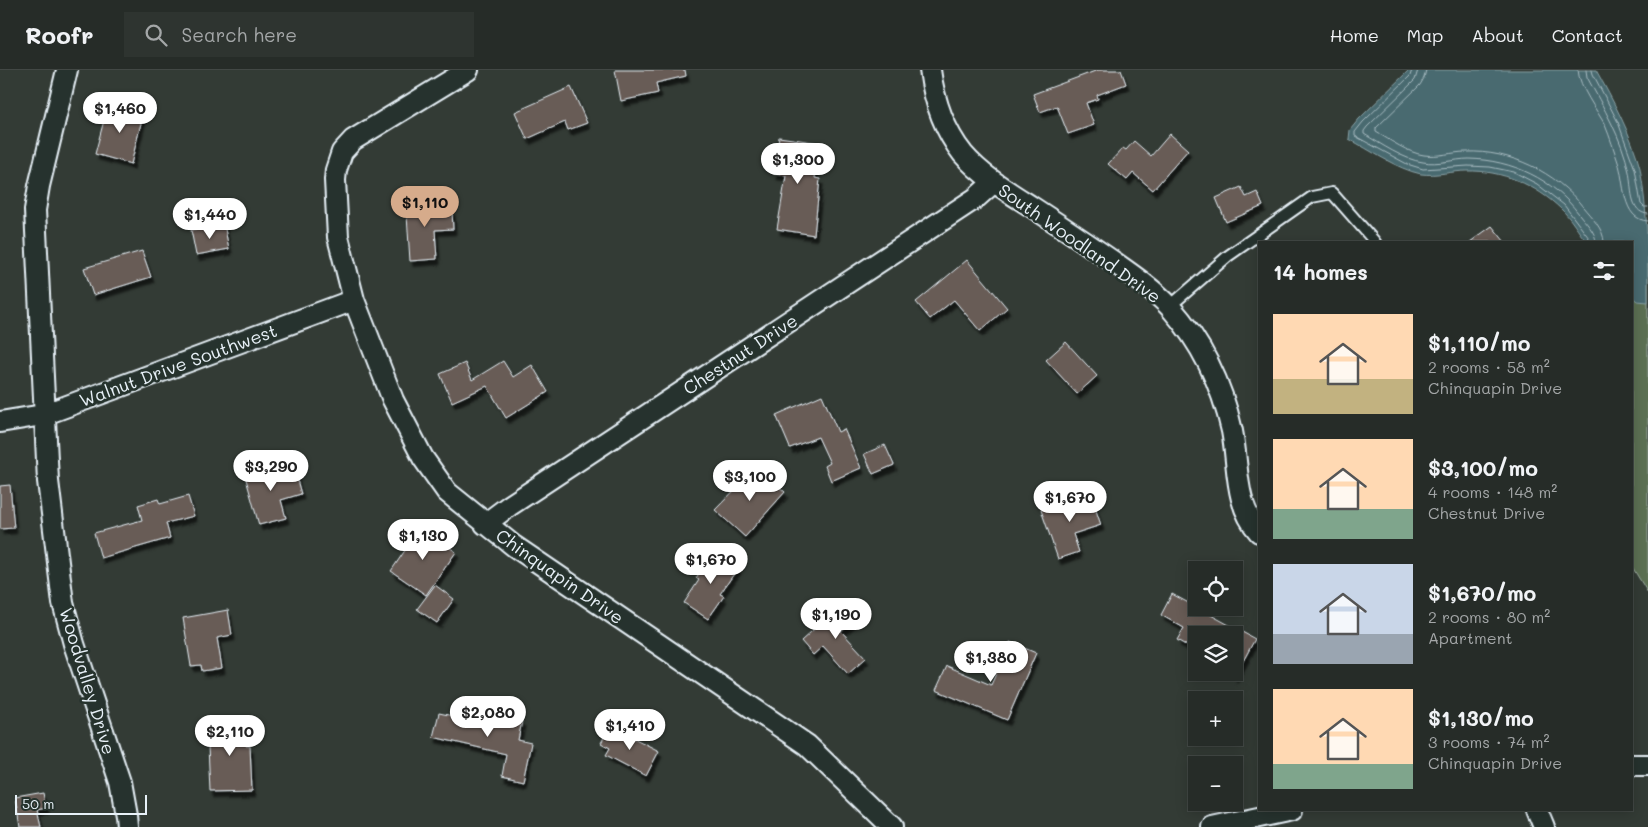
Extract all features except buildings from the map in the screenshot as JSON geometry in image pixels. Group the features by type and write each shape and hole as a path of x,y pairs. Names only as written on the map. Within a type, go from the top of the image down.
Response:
{"street":[{"name":"Woodvalley Drive","path":"67,70 35,210 48,481 63,603 74,644 120,782 127,827"},
{"name":"Chinquapin Drive","path":"468,70 353,140 342,152 336,170 338,237 354,300 396,406 423,458 447,492 484,524 522,552 807,745 892,827"},
{"name":"South Woodland Drive","path":"930,70 936,101 943,120 953,139 976,167 994,182 1133,276 1170,307 1196,340 1214,374 1231,427 1242,504 1258,531"},
{"name":"Chestnut Drive","path":"484,524 976,198 994,182"},
{"name":"Walnut Drive Southwest","path":"0,422 44,415 354,300"},
{"path":"1633,765 1648,765"},
{"path":"1212,827 1287,811"},
{"path":"1537,811 1544,827"}],"lane":[{"path":"1170,307 1228,256 1312,198 1332,193 1374,241"}],"green space":[{"path":"1648,261 1648,593 1633,568 1633,274"}],"water":[{"path":"1409,70 1596,70 1627,130 1640,168 1648,251 1648,302 1637,301 1633,298 1633,241 1586,241 1568,217 1551,200 1530,186 1506,176 1480,171 1421,174 1393,164 1349,139 1350,130"}]}
